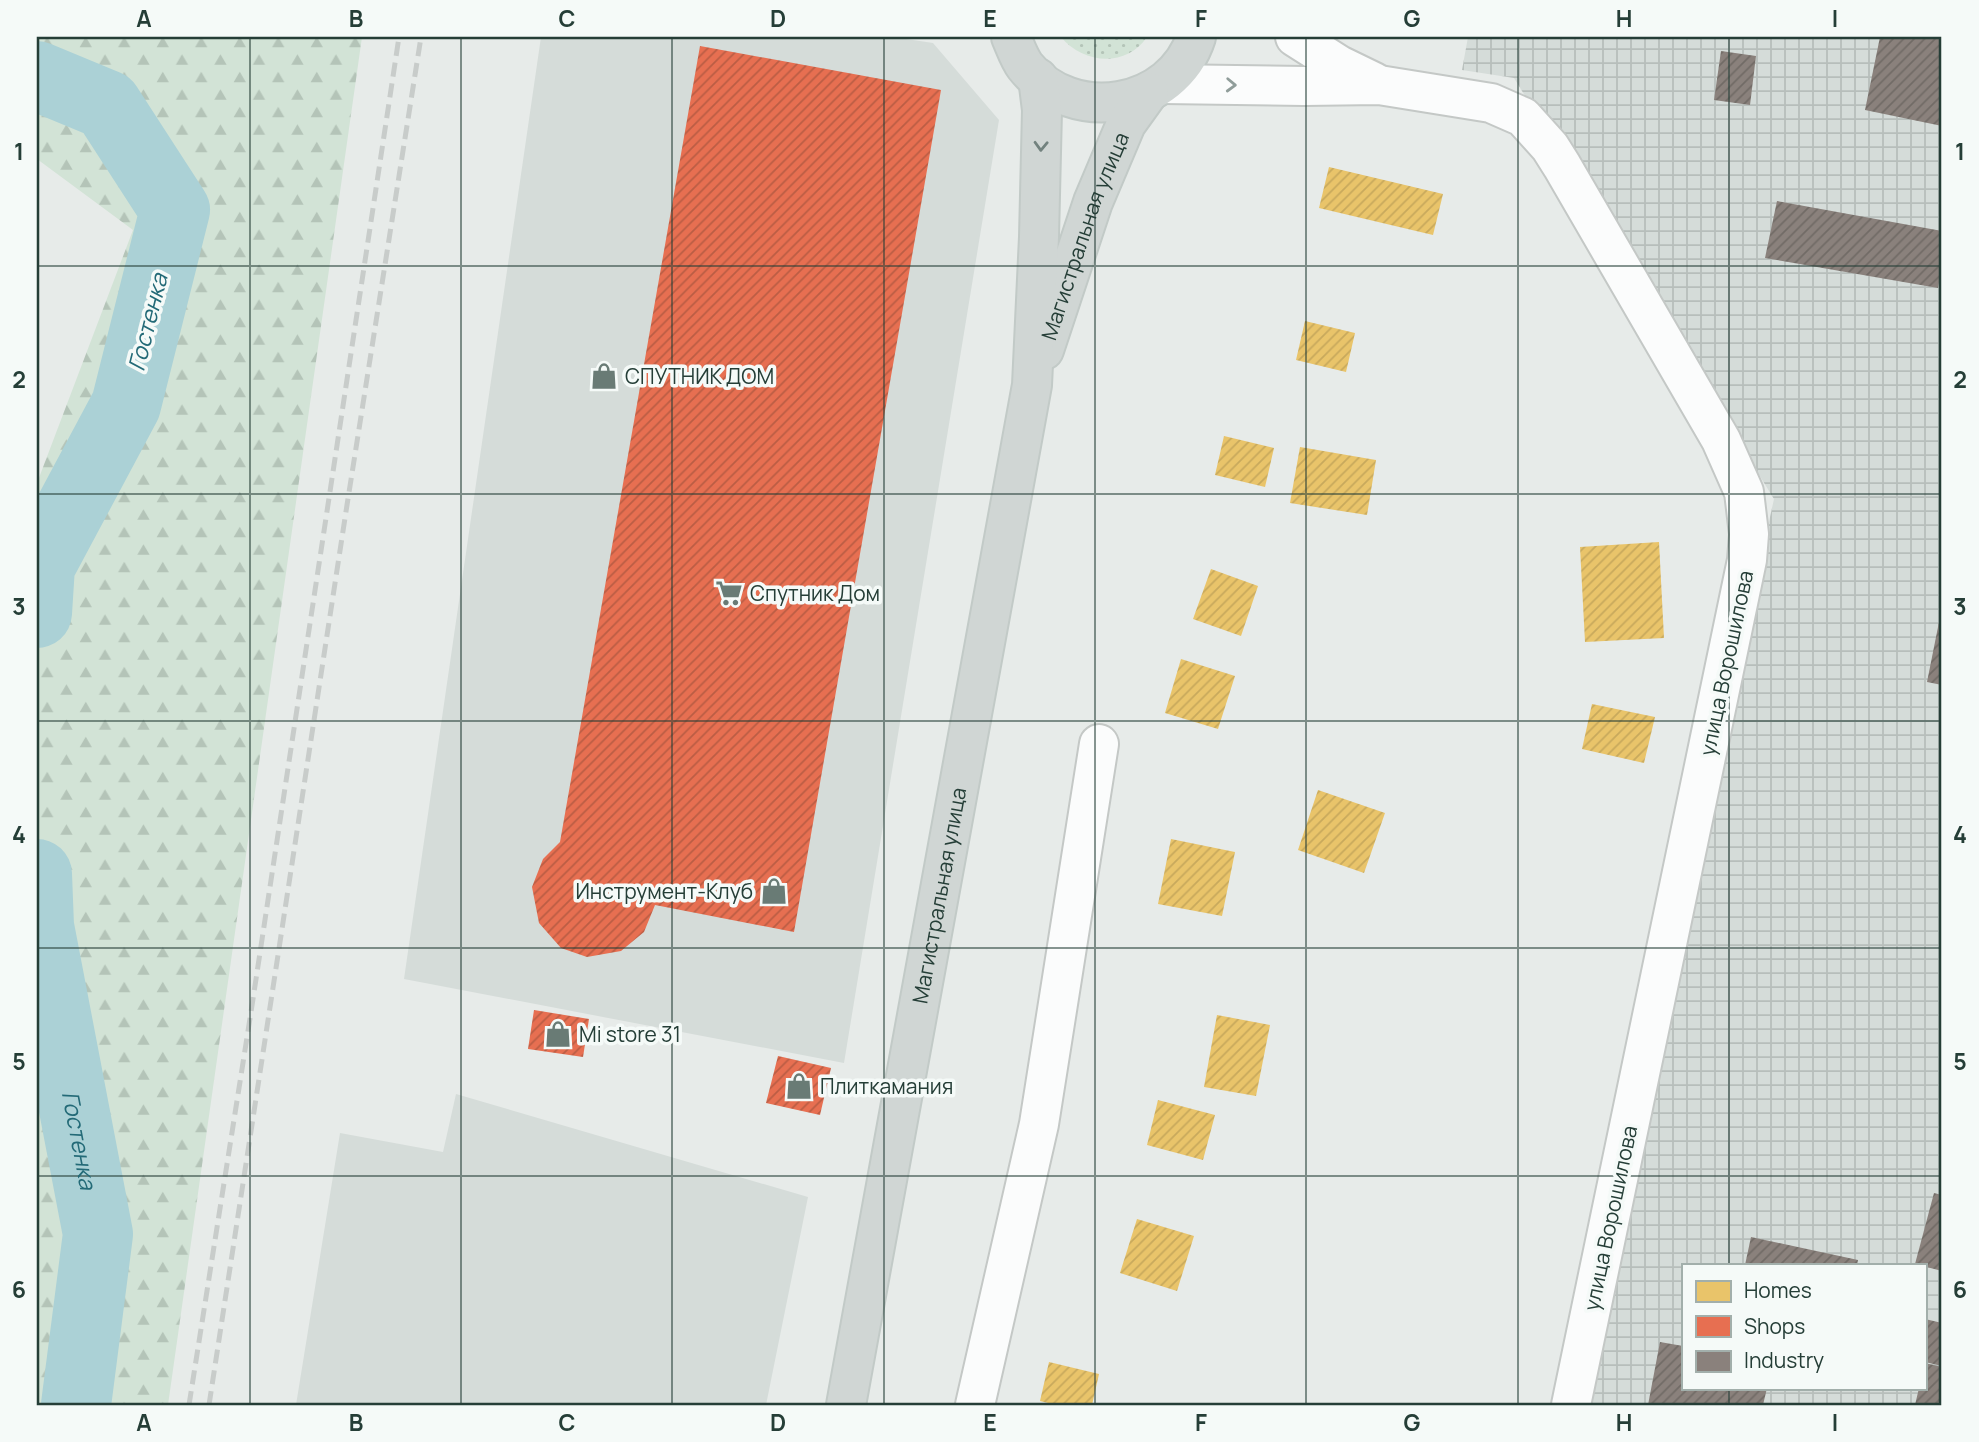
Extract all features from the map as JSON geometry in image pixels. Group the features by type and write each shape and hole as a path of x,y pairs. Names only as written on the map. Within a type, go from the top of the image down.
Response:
{"main road":[{"name":"Магистральная улица","path":"1011,37 1025,66 1055,90 1073,98 1111,103 1131,100 1156,88"},
{"name":"Магистральная улица","path":"1032,385 1093,202 1126,124 1156,88 1181,66 1193,48 1196,37"},
{"name":"Магистральная улица","path":"846,1405 1032,385 1042,110 1038,78"}],"street":[{"path":"1295,37 1339,65 1379,85"},
{"path":"1156,88 1379,85"},
{"name":"улица Ворошилова","path":"1379,85 1490,103 1523,117 1562,166 1721,440 1744,492 1746,505 1749,534 1747,560 1571,1405"},
{"path":"975,1405 1039,1124 1099,744"}],"shaded area":[{"path":"541,37 893,37 933,43 999,120 844,1063 404,979"},
{"path":"1468,37 1942,37 1942,1405 1573,1405 1774,499 1514,78 1462,70"},
{"path":"456,1094 808,1197 766,1405 296,1405 340,1133 443,1152"}],"green space":[{"path":"37,37 362,37 168,1405 37,1405 37,969 40,956 37,940 37,483 133,230 37,159"},
{"path":"1061,37 1147,37 1128,54 1104,59 1081,53"}],"building: Homes":[{"path":"1329,167 1443,194 1433,235 1319,208"},
{"path":"1305,321 1355,333 1346,372 1296,360"},
{"path":"1224,436 1274,448 1265,487 1215,475"},
{"path":"1300,447 1376,460 1367,515 1290,503"},
{"path":"1659,542 1664,638 1585,642 1580,547"},
{"path":"1211,569 1258,586 1241,636 1193,619"},
{"path":"1181,659 1235,676 1218,729 1165,713"},
{"path":"1592,704 1655,717 1644,763 1582,749"},
{"path":"1318,790 1385,813 1364,873 1298,850"},
{"path":"1171,839 1235,852 1222,916 1158,904"},
{"path":"1217,1015 1270,1025 1256,1096 1204,1087"},
{"path":"1158,1100 1215,1115 1203,1160 1147,1145"},
{"path":"1137,1219 1194,1236 1177,1291 1120,1273"},
{"path":"1049,1362 1099,1374 1092,1405 1056,1405 1040,1401"}],"building: Shops":[{"name":"Спутник Дом","path":"700,46 941,90 794,932 655,905 644,932 621,951 587,957 561,948 539,923 532,887 543,859 560,842"},
{"name":"Mi store 31","path":"534,1010 589,1019 583,1057 528,1049"},
{"name":"Плиткамания","path":"778,1056 831,1068 820,1115 766,1103"}],"building: Industry":[{"path":"1880,37 1942,37 1942,126 1865,110"},
{"path":"1721,51 1756,56 1750,105 1714,100"},
{"path":"1777,201 1942,231 1942,266 1938,288 1765,258"},
{"path":"1942,612 1942,685 1927,682"},
{"path":"1934,1193 1942,1195 1942,1271 1926,1267 1926,1264 1915,1264"},
{"path":"1751,1237 1858,1260 1857,1264 1745,1264"},
{"path":"1926,1319 1942,1323 1942,1366 1926,1362"},
{"path":"1660,1342 1682,1346 1682,1390 1767,1390 1763,1405 1648,1405"},
{"path":"1926,1363 1942,1367 1942,1405 1915,1405 1919,1390 1926,1390"}],"waterway":[{"name":"Гостенка","path":"37,76 107,105 175,210 126,405 40,566 37,613"},
{"name":"Гостенка","path":"37,874 39,926 98,1234 76,1405"}],"railway":[{"path":"189,1405 399,37"},
{"path":"209,1405 421,37"}],"place":[{"name":"СПУТНИК ДОМ","path":"604,376"},
{"name":"Спутник Дом","path":"729,593"},
{"name":"Инструмент-Клуб","path":"774,891"},
{"name":"Mi store 31","path":"558,1034"},
{"name":"Плиткамания","path":"799,1086"}]}
